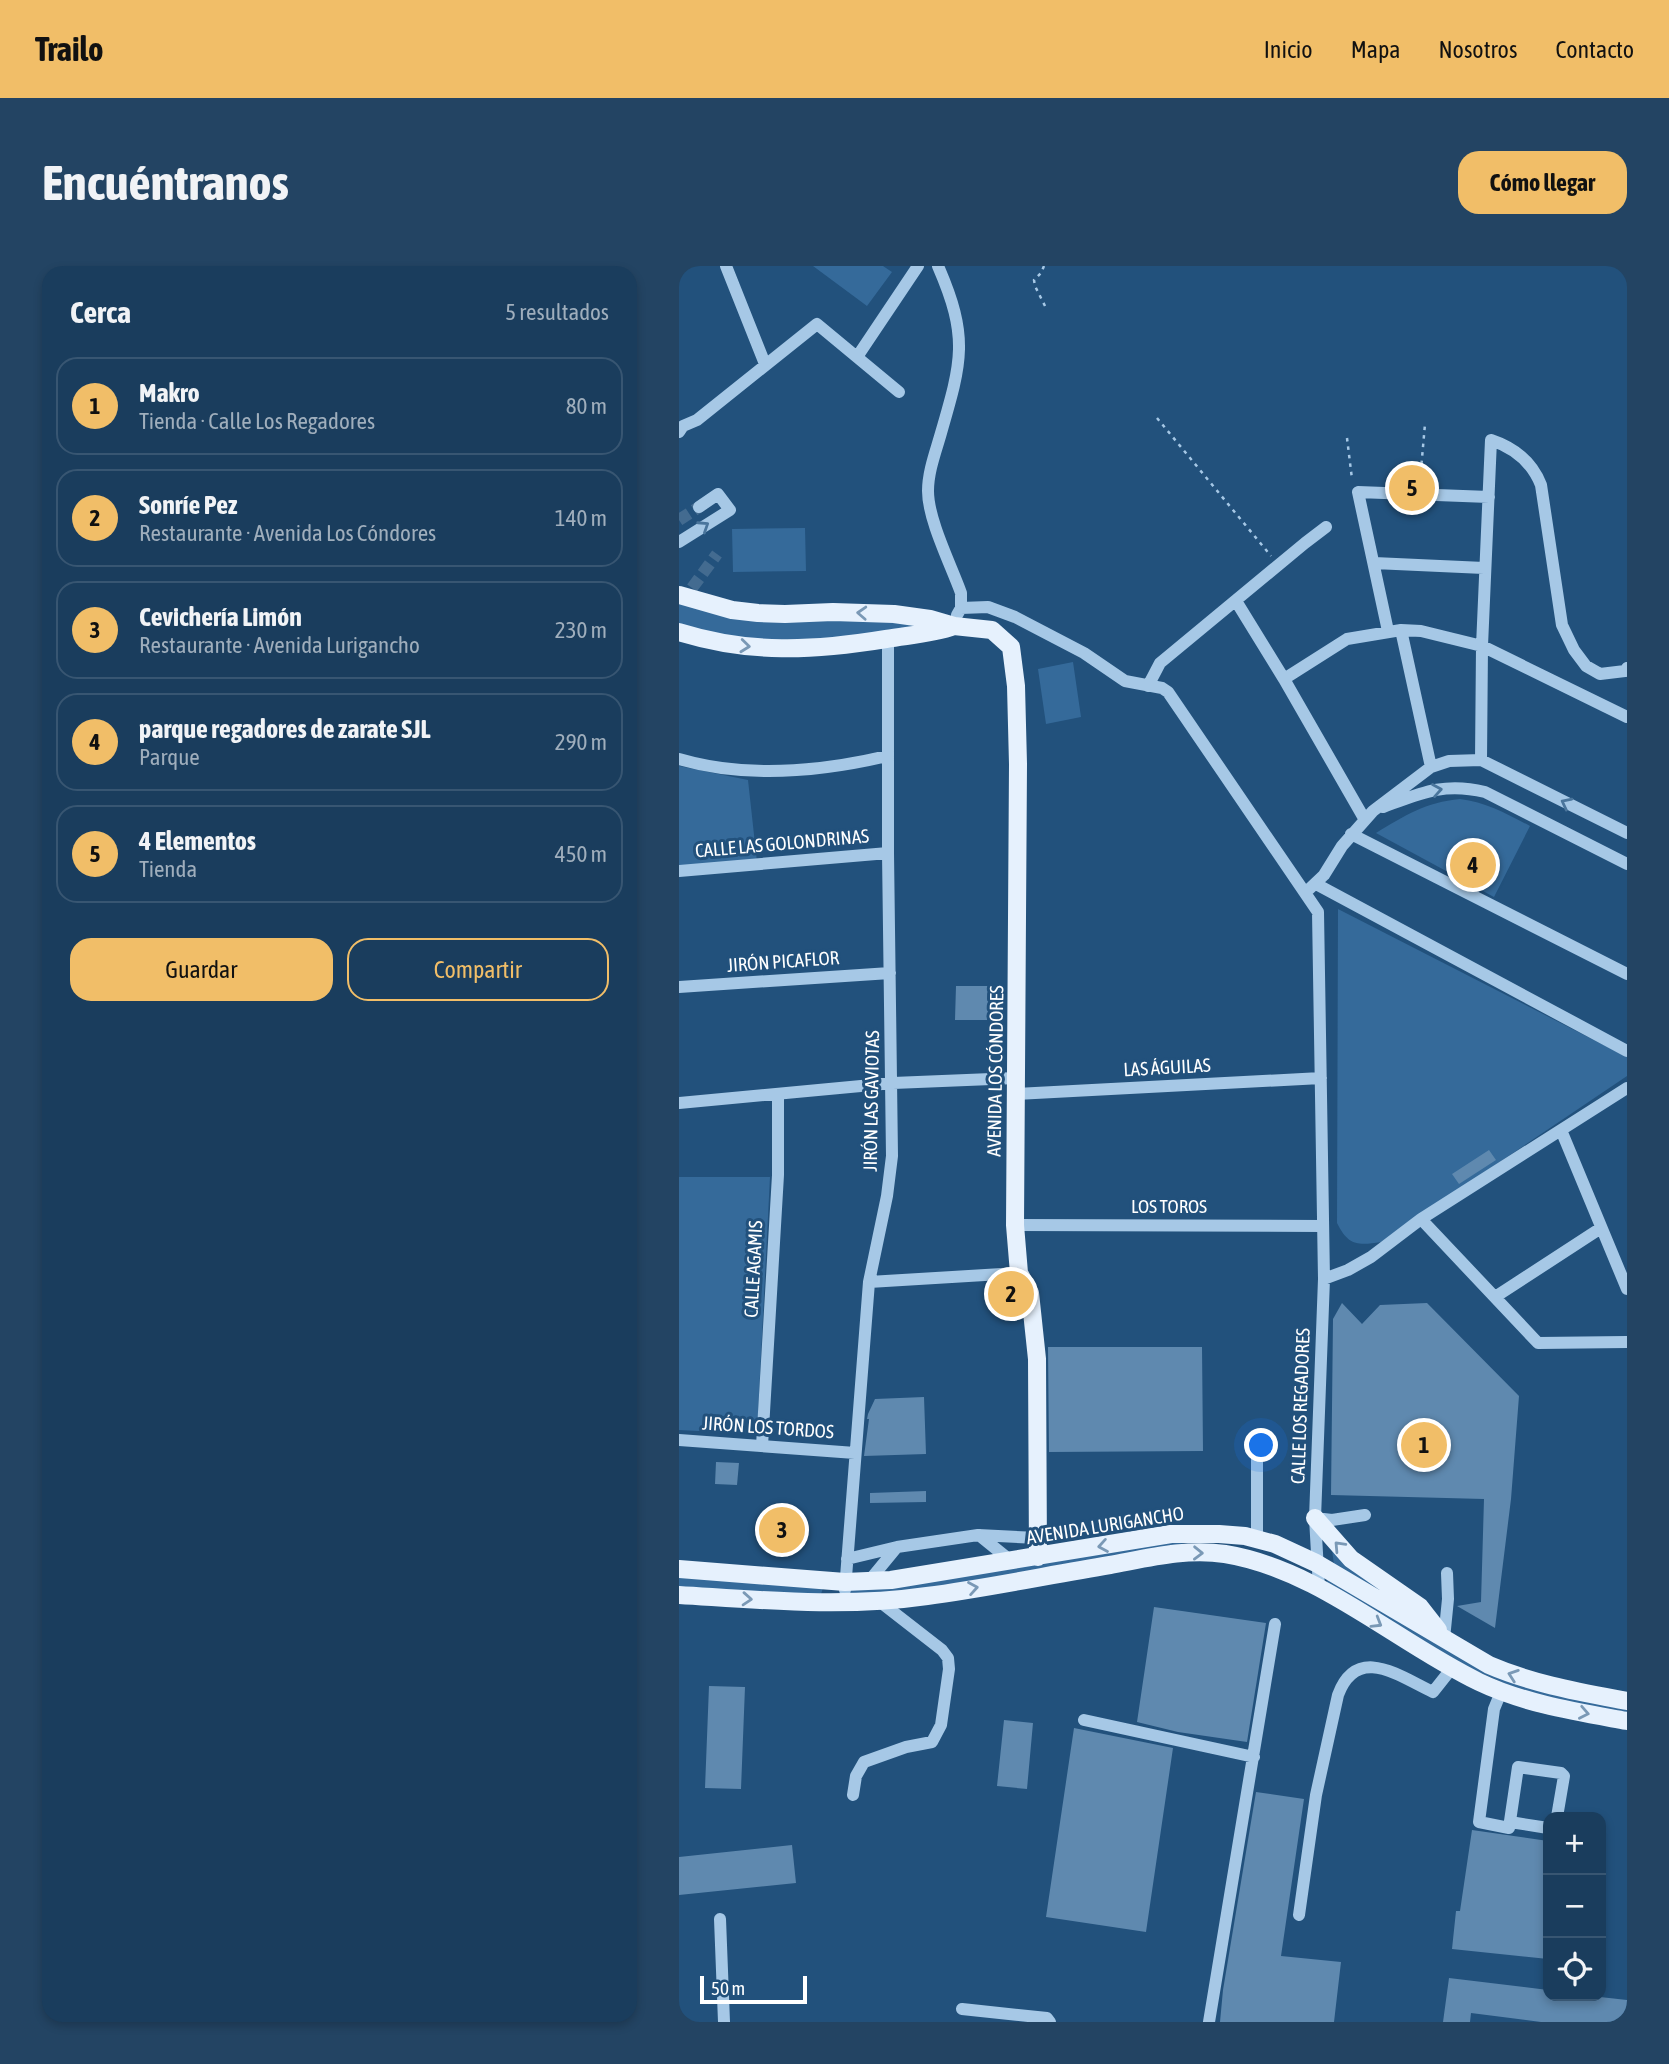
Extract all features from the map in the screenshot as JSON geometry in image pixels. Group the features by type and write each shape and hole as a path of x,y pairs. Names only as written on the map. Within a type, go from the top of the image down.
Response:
{"main road":[{"name":"AVENIDA LOS CÓNDORES","path":"685,593 732,610 785,614 894,614 992,630 1011,648 1014,664 1017,764 1015,1225 1019,1273 1030,1293 1037,1359 1038,1557"},
{"path":"679,632 737,646 788,650 845,646 925,634 954,625"},
{"path":"1315,1518 1351,1559 1420,1607 1444,1639"},
{"name":"AVENIDA LURIGANCHO","path":"679,1569 845,1582 869,1581 921,1577 1171,1534 1219,1534 1257,1539 1275,1544 1316,1563 1489,1665 1514,1676 1627,1701"},
{"name":"AVENIDA LURIGANCHO","path":"679,1595 844,1604 928,1596 1182,1553 1225,1554 1268,1565 1319,1588 1452,1668 1501,1692 1574,1711 1627,1721"}],"street":[{"path":"726,266 765,364"},
{"path":"857,357 918,266"},
{"path":"937,266 955,311 960,335 956,382 932,466 928,491 933,518 961,593 961,608 954,625"},
{"path":"680,427 697,420 817,324 899,391"},
{"path":"1481,760 1482,646 1491,440 1507,445 1527,460 1536,472 1541,485 1562,625 1574,650 1586,666 1600,674 1625,671 1627,668"},
{"path":"1431,767 1374,563 1358,492 1489,497"},
{"path":"679,542 730,510 718,494 699,507"},
{"path":"1148,686 1160,663 1327,527"},
{"path":"1374,563 1485,568"},
{"path":"1236,601 1369,815"},
{"name":"CALLE LOS REGADORES","path":"961,608 988,607 1015,617 1084,653 1125,681 1162,688 1168,692 1318,912 1324,1279 1315,1518 1319,1588"},
{"path":"1284,679 1347,639 1395,631 1421,631 1482,646 1627,717"},
{"name":"JIRÓN LAS GAVIOTAS","path":"844,1604 869,1282 887,1196 892,1156 888,639"},
{"path":"679,759 728,768 771,771 849,765 887,756"},
{"path":"1305,892 1316,884 1351,834 1369,815 1431,767 1449,761 1481,760 1627,834"},
{"path":"1369,815 1439,788 1465,787 1485,792 1627,864"},
{"path":"1351,834 1627,974"},
{"name":"CALLE LAS GOLONDRINAS","path":"679,871 888,853"},
{"path":"1316,884 1627,1051"},
{"name":"JIRÓN PICAFLOR","path":"679,988 890,973"},
{"name":"LAS ÁGUILAS","path":"679,1103 893,1083 1016,1086 1321,1078"},
{"path":"1324,1279 1371,1257 1421,1219 1627,1088"},
{"name":"CALLE AGAMIS","path":"762,1446 778,1175 778,1094"},
{"path":"1560,1130 1627,1289"},
{"path":"1421,1219 1538,1343 1627,1342"},
{"name":"LOS TOROS","path":"1015,1225 1323,1226"},
{"path":"1495,1297 1601,1228"},
{"path":"869,1282 1019,1273"},
{"name":"JIRÓN LOS TORDOS","path":"679,1440 855,1453"},
{"path":"1257,1447 1257,1539"},
{"path":"1315,1518 1332,1520 1365,1515"},
{"path":"847,1559 897,1546 978,1535 1038,1538"},
{"path":"978,1535 1011,1561"},
{"path":"869,1581 897,1546"},
{"path":"1444,1639 1448,1599 1447,1573"},
{"path":"853,1795 856,1776 864,1762 906,1747 932,1742 941,1725 949,1669 949,1658 942,1650 879,1601"},
{"path":"1209,2022 1275,1625"},
{"path":"1299,1915 1317,1795 1343,1680 1359,1668 1382,1668 1433,1692 1452,1668"},
{"path":"1501,1692 1495,1709 1479,1822 1509,1828 1518,1767 1561,1773 1564,1776 1558,1812"},
{"path":"1084,1720 1254,1757"},
{"path":"1510,1822 1543,1827"},
{"path":"720,1919 724,2022"},
{"path":"962,2009 1047,2018 1050,2022"}],"path":[{"path":"1044,266 1034,280 1047,310"},
{"path":"1157,418 1279,565"},
{"path":"1419,494 1425,424"},
{"path":"1347,438 1352,481 1358,492"}],"shaded area":[{"path":"813,266 883,266 892,272 867,306"},
{"path":"805,528 806,571 733,572 732,529"},
{"path":"679,603 874,616 933,625 835,641 754,642 679,626"},
{"path":"1073,662 1081,717 1046,724 1038,669"},
{"path":"679,766 748,780 757,862 679,868"},
{"path":"1460,799 1488,806 1530,826 1494,897 1376,833 1426,807"},
{"path":"1338,909 1627,1057 1627,1076 1381,1242 1373,1243 1359,1244 1349,1240 1337,1223"},
{"path":"679,1177 770,1177 757,1434 679,1430"},
{"path":"1182,1538 1184,1543 1178,1545 925,1590 849,1596 849,1587"},
{"path":"1332,1550 1363,1578 1386,1593 1403,1609 1334,1565"},
{"path":"679,1573 823,1588 821,1594 816,1595 679,1587"},
{"path":"1328,1577 1472,1663 1627,1707 1627,1715 1539,1698 1467,1667 1326,1585"}],"building":[{"path":"956,986 993,986 992,1020 955,1020"},
{"path":"1489,1150 1496,1160 1459,1184 1452,1174"},
{"path":"1342,1303 1362,1324 1380,1305 1427,1303 1519,1396 1511,1499 1495,1628 1457,1606 1481,1602 1484,1499 1331,1495 1333,1319"},
{"path":"1048,1347 1202,1347 1203,1451 1049,1452"},
{"path":"924,1397 926,1454 864,1456 867,1419 875,1399"},
{"path":"716,1462 739,1463 737,1485 715,1484"},
{"path":"926,1491 926,1502 870,1503 870,1493"},
{"path":"775,1510 791,1512 788,1549 772,1548"},
{"path":"1154,1607 1266,1623 1247,1742 1178,1732 1137,1722"},
{"path":"709,1686 745,1687 741,1789 705,1788"},
{"path":"1004,1720 1033,1723 1027,1789 997,1786"},
{"path":"1074,1728 1173,1748 1146,1932 1046,1917"},
{"path":"1256,1792 1304,1799 1281,1956 1341,1962 1334,2022 1220,2022"},
{"path":"1472,1830 1543,1840 1543,1958 1452,1949 1456,1911 1460,1911"},
{"path":"792,1845 796,1883 679,1895 679,1857"},
{"path":"1449,1978 1543,1989 1543,2001 1606,2001 1606,1998 1627,2000 1626,2022 1541,2022 1471,2013 1470,2022 1443,2022"}],"tunnel":[{"path":"679,520 699,507"},
{"path":"692,588 717,554"}],"place":[{"name":"4 Elementos","path":"1412,488"},
{"name":"parque regadores de zarate SJL","path":"1473,865"},
{"name":"Sonríe Pez","path":"1011,1294"},
{"name":"Makro","path":"1424,1445"},
{"name":"Cevichería Limón","path":"782,1530"}]}
